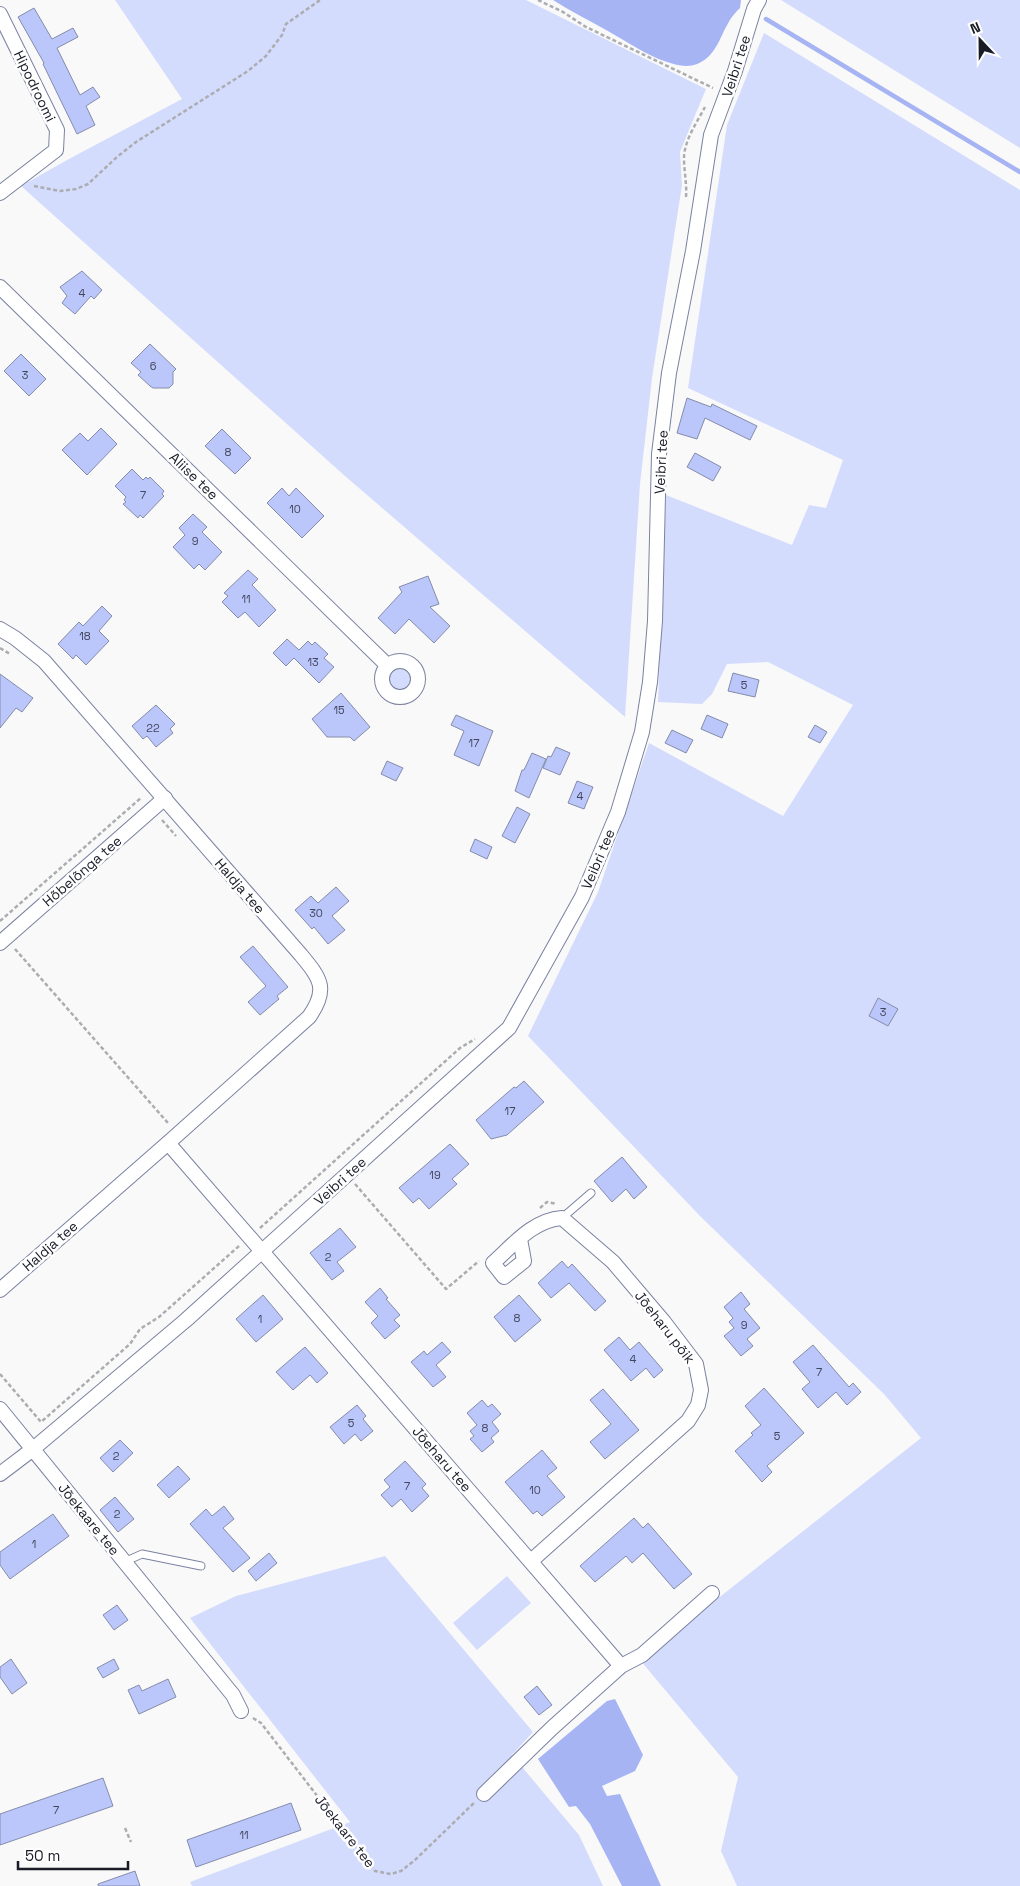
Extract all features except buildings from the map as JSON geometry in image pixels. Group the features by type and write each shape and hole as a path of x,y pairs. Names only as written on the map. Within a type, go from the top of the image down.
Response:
{"street":[{"name":"Veibri tee","path":"0,1474 33,1450 186,1320 509,1028 582,897 618,812 642,732 650,682 655,621 659,454 669,373 693,251 711,136 735,71 754,9 759,0"},
{"name":"Hipodroomi","path":"0,14 57,130 56,150 0,193"},
{"name":"Aliise tee","path":"0,287 387,665"},
{"name":"Haldja tee","path":"0,629 15,638 44,661 306,962 317,975 320,984 318,1001 309,1017 0,1290"},
{"name":"Hõbelõnga tee","path":"3,940 165,798"},
{"path":"168,1143 262,1252"},
{"path":"520,1239 538,1224 553,1218 562,1218"},
{"name":"Jõeharu põik","path":"531,1561 688,1421 698,1405 701,1390 696,1364 664,1322 612,1262 562,1218"},
{"name":"Jõeharu tee","path":"262,1252 621,1666"},
{"path":"0,1409 33,1450"},
{"name":"Jõekaare tee","path":"33,1450 233,1695 241,1711"},
{"path":"484,1794 552,1728 621,1666 642,1655 712,1593"}],"lane":[{"path":"562,1218 591,1193"},
{"path":"124,1562 142,1554 201,1566"}],"path":[{"path":"34,186 60,191 76,189 88,184 136,142 254,66 266,56 282,35 286,24 320,0"},
{"path":"538,0 586,27 715,88 711,96"},
{"path":"685,204 686,177 684,157 691,134 707,104"},
{"path":"0,648 11,654"},
{"path":"0,921 142,797 179,839"},
{"path":"3,940 179,1133"},
{"path":"0,1374 41,1422 130,1344 140,1329 159,1317 249,1238 460,1048 477,1038"},
{"path":"354,1182 446,1289 484,1257"},
{"path":"540,1208 547,1202 574,1208"},
{"name":"Jõekaare tee","path":"241,1711 261,1723 375,1871 391,1874 401,1871 484,1794"},
{"path":"125,1828 130,1842"}],"shaded area":[{"path":"115,0 526,0 706,89 680,152 682,185 652,378 640,484 625,717 345,476 21,186 182,99"},
{"path":"781,0 1020,0 1020,148"},
{"path":"764,33 1020,190 1020,1886 737,1886 721,1851 738,1777 640,1660 921,1438 884,1394 701,1217 528,1036 598,892 649,743 783,816 853,705 768,662 727,664 712,694 702,704 658,702 666,495 792,545 809,505 826,508 843,460 688,388 727,125"},
{"path":"400,665 410,669 414,679 410,689 400,693 390,689 386,679 390,669"},
{"path":"385,1556 533,1732 512,1755 579,1835 603,1886 192,1886 190,1882 350,1822 190,1618 236,1596"},
{"path":"507,1576 531,1603 477,1650 453,1623"}],"water":[{"path":"553,0 741,0 740,8 730,20 712,53 700,63 686,66 665,61 644,52"},
{"path":"615,1699 643,1755 635,1771 602,1786 607,1796 620,1794 661,1886 622,1886 590,1824 576,1806 569,1807 538,1759 607,1701"}],"waterway":[{"path":"766,19 1020,172"}]}
